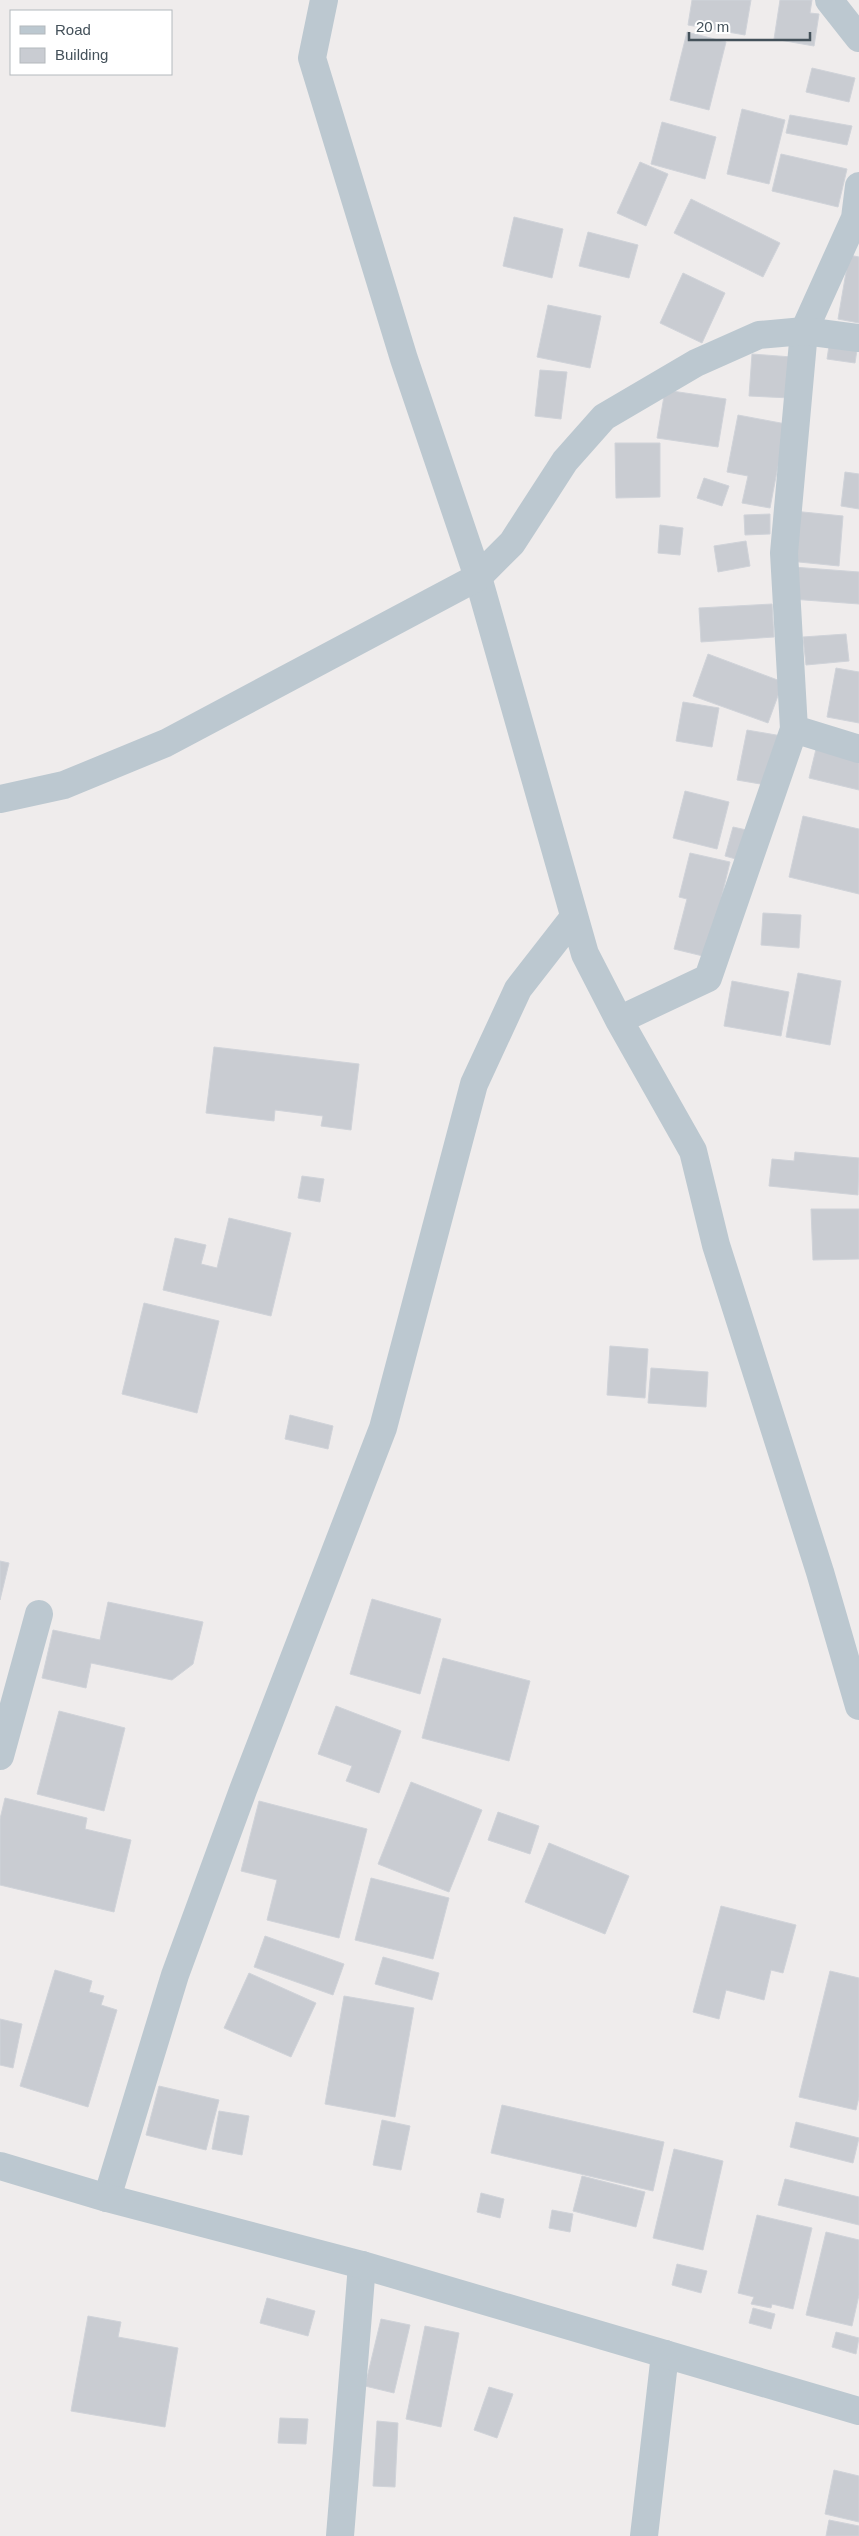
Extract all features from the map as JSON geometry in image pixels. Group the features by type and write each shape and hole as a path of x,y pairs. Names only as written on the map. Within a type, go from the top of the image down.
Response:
{"street":[{"path":"324,0 312,58 404,359 478,577 585,954 619,1020 693,1151 716,1245 820,1572 859,1706"},
{"path":"829,0 859,38"},
{"path":"619,1020 708,978 794,729 784,553 804,331 856,218 859,186"},
{"path":"0,799 64,784 166,743 478,577 512,543 565,461 604,417 696,363 759,335 804,331 859,338"},
{"path":"794,729 859,749"},
{"path":"107,2198 175,1975 243,1790 383,1428 474,1084 518,989 574,917"},
{"path":"0,1756 39,1614"},
{"path":"0,2166 107,2198 362,2265 859,2411"},
{"path":"340,2536 362,2265"},
{"path":"644,2536 665,2354"}],"building":[{"path":"692,0 751,0 745,35 688,25"},
{"path":"780,0 812,0 810,13 819,14 814,46 774,39"},
{"path":"687,32 726,42 709,110 670,100"},
{"path":"812,68 855,78 849,102 806,92"},
{"path":"742,109 785,120 769,184 727,174"},
{"path":"790,115 852,126 847,145 786,133"},
{"path":"662,122 716,137 705,179 651,164"},
{"path":"781,154 847,169 838,207 772,191"},
{"path":"640,162 668,174 646,226 617,213"},
{"path":"691,199 780,243 763,277 674,233"},
{"path":"514,217 563,229 552,278 503,266"},
{"path":"588,232 638,245 629,278 579,266"},
{"path":"849,255 859,257 859,323 838,319"},
{"path":"683,273 725,293 702,343 660,323"},
{"path":"548,305 601,316 590,368 537,357"},
{"path":"830,339 858,343 855,363 827,359"},
{"path":"752,354 792,357 790,398 749,396"},
{"path":"540,370 567,372 561,419 535,416"},
{"path":"665,390 726,399 718,447 657,438"},
{"path":"738,415 786,424 770,508 742,503 748,476 727,472"},
{"path":"615,443 660,443 660,497 616,498"},
{"path":"845,472 859,474 859,509 841,506"},
{"path":"704,478 729,486 722,506 697,498"},
{"path":"793,511 843,516 839,566 789,561"},
{"path":"770,514 770,534 745,535 744,515"},
{"path":"660,525 683,528 680,555 658,553"},
{"path":"746,541 750,566 718,572 714,546"},
{"path":"793,567 859,572 859,604 791,599"},
{"path":"772,604 774,637 701,642 699,608"},
{"path":"846,634 849,661 806,665 803,637"},
{"path":"708,654 783,682 768,723 693,696"},
{"path":"836,668 859,672 859,723 827,717"},
{"path":"683,702 719,708 712,747 676,741"},
{"path":"747,730 782,736 772,786 737,780"},
{"path":"816,749 859,760 859,790 809,778"},
{"path":"685,791 729,802 717,849 673,838"},
{"path":"803,816 859,829 859,894 789,877"},
{"path":"733,827 751,831 743,861 725,856"},
{"path":"690,853 730,862 707,957 674,949 687,899 679,897"},
{"path":"763,913 801,915 799,948 761,945"},
{"path":"798,973 841,981 830,1045 786,1037"},
{"path":"732,981 789,992 781,1036 724,1026"},
{"path":"214,1047 359,1064 351,1130 321,1126 323,1116 275,1110 274,1121 206,1113"},
{"path":"795,1152 859,1158 858,1195 769,1186 772,1159 794,1161"},
{"path":"302,1176 324,1179 320,1202 298,1198"},
{"path":"811,1209 859,1209 859,1259 813,1260"},
{"path":"229,1218 291,1233 271,1316 163,1290 175,1238 206,1245 201,1264 217,1268"},
{"path":"144,1303 219,1321 197,1413 122,1394"},
{"path":"610,1346 648,1349 645,1398 607,1395"},
{"path":"651,1368 708,1372 706,1407 648,1403"},
{"path":"290,1415 333,1426 328,1449 285,1439"},
{"path":"0,1561 9,1563 0,1600"},
{"path":"372,1599 441,1619 420,1694 350,1674"},
{"path":"108,1602 203,1622 193,1664 172,1680 91,1663 86,1688 42,1678 53,1630 100,1640"},
{"path":"443,1658 530,1681 509,1761 422,1738"},
{"path":"336,1706 401,1731 379,1793 346,1781 352,1766 318,1754"},
{"path":"59,1711 125,1728 104,1811 37,1794"},
{"path":"411,1782 482,1810 449,1892 378,1864"},
{"path":"5,1798 87,1818 85,1829 131,1840 114,1912 0,1885 0,1819"},
{"path":"259,1801 367,1829 339,1938 267,1920 277,1880 241,1871"},
{"path":"498,1812 539,1826 530,1854 488,1840"},
{"path":"549,1843 629,1876 605,1934 525,1902"},
{"path":"371,1878 449,1898 433,1959 355,1940"},
{"path":"721,1906 796,1925 783,1973 771,1970 764,2000 726,1990 719,2019 693,2012"},
{"path":"265,1936 344,1964 333,1995 254,1967"},
{"path":"383,1957 439,1973 432,2000 375,1984"},
{"path":"55,1970 92,1981 89,1992 104,1996 101,2005 117,2010 88,2107 20,2086"},
{"path":"830,1971 859,1978 859,2097 856,2110 799,2097"},
{"path":"249,1973 316,2003 291,2057 224,2028"},
{"path":"344,1996 414,2008 395,2117 325,2104"},
{"path":"0,2019 22,2024 13,2068 0,2065"},
{"path":"159,2086 219,2100 206,2150 146,2135"},
{"path":"502,2105 664,2142 653,2191 491,2153"},
{"path":"219,2111 249,2116 242,2155 212,2149"},
{"path":"382,2120 410,2126 401,2170 373,2165"},
{"path":"796,2122 859,2138 853,2163 790,2147"},
{"path":"674,2149 723,2161 703,2250 653,2238"},
{"path":"582,2176 645,2192 636,2227 573,2211"},
{"path":"785,2179 859,2197 859,2225 778,2205"},
{"path":"481,2193 504,2199 500,2218 477,2212"},
{"path":"552,2210 573,2214 570,2232 549,2228"},
{"path":"757,2215 812,2228 793,2309 772,2304 771,2308 751,2304 754,2297 738,2293"},
{"path":"826,2232 859,2240 859,2295 852,2326 806,2315"},
{"path":"677,2264 707,2271 701,2293 672,2285"},
{"path":"267,2298 315,2311 308,2336 260,2323"},
{"path":"753,2308 775,2314 771,2329 749,2323"},
{"path":"88,2316 121,2322 118,2337 178,2348 165,2427 71,2411"},
{"path":"381,2319 410,2325 394,2393 365,2386"},
{"path":"425,2326 459,2333 441,2427 406,2419"},
{"path":"836,2332 859,2338 856,2354 832,2347"},
{"path":"489,2387 513,2394 497,2438 474,2430"},
{"path":"280,2418 308,2419 306,2444 278,2443"},
{"path":"377,2421 398,2423 395,2487 373,2486"},
{"path":"834,2470 859,2476 859,2522 825,2514"},
{"path":"829,2520 859,2526 859,2536 826,2536"}]}
